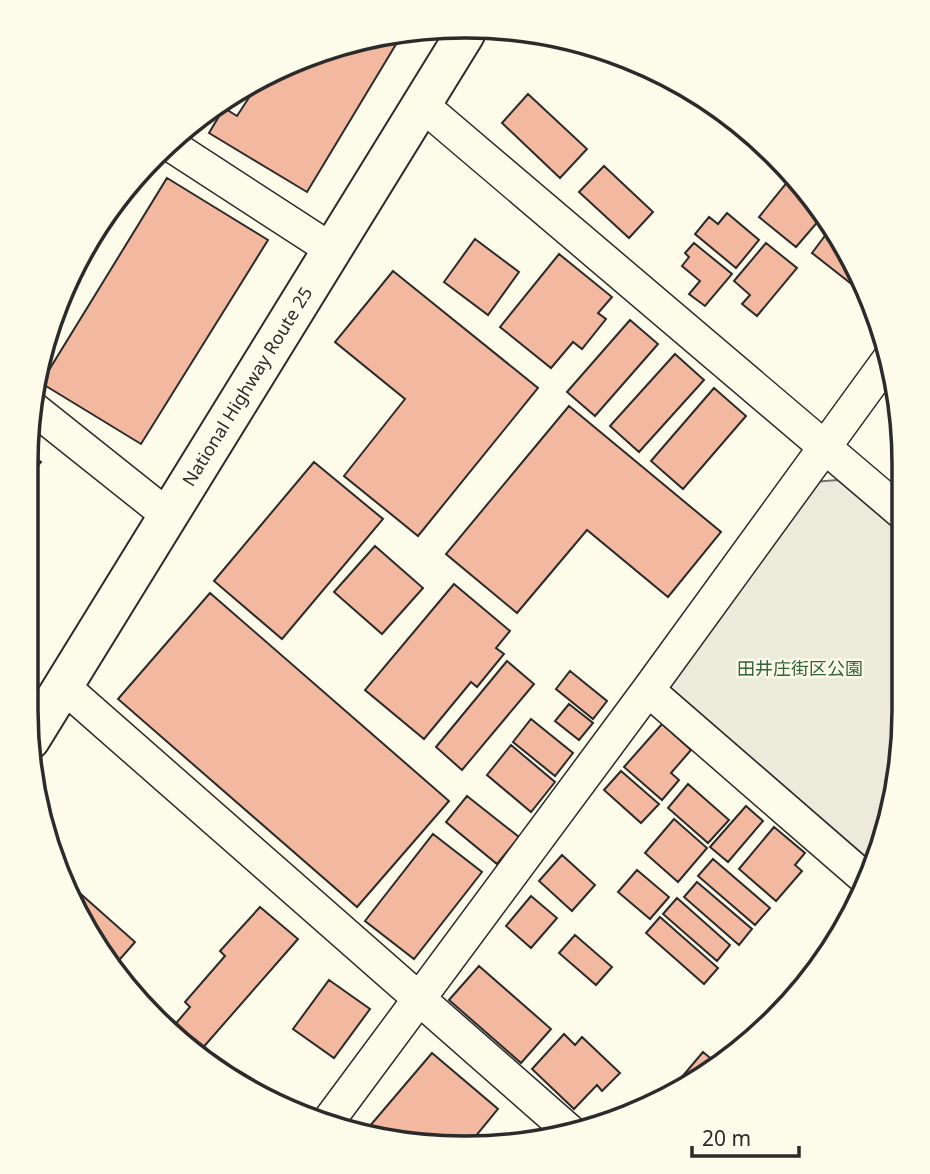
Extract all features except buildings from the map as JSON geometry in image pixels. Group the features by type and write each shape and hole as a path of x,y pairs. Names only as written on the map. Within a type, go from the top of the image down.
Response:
{"highway":[{"name":"National Highway Route 25","path":"39,726 166,514 462,38"}],"street":[{"path":"421,104 892,504"},
{"path":"178,150 332,250"},
{"path":"333,1115 648,690 880,370"},
{"path":"41,415 166,514"},
{"path":"63,686 418,1001 562,1124"},
{"path":"648,690 859,873"}],"green space":[{"name":"田井庄街区公園","path":"838,480 892,526 891,737 883,792 865,856 671,688 668,679 812,482"}]}
